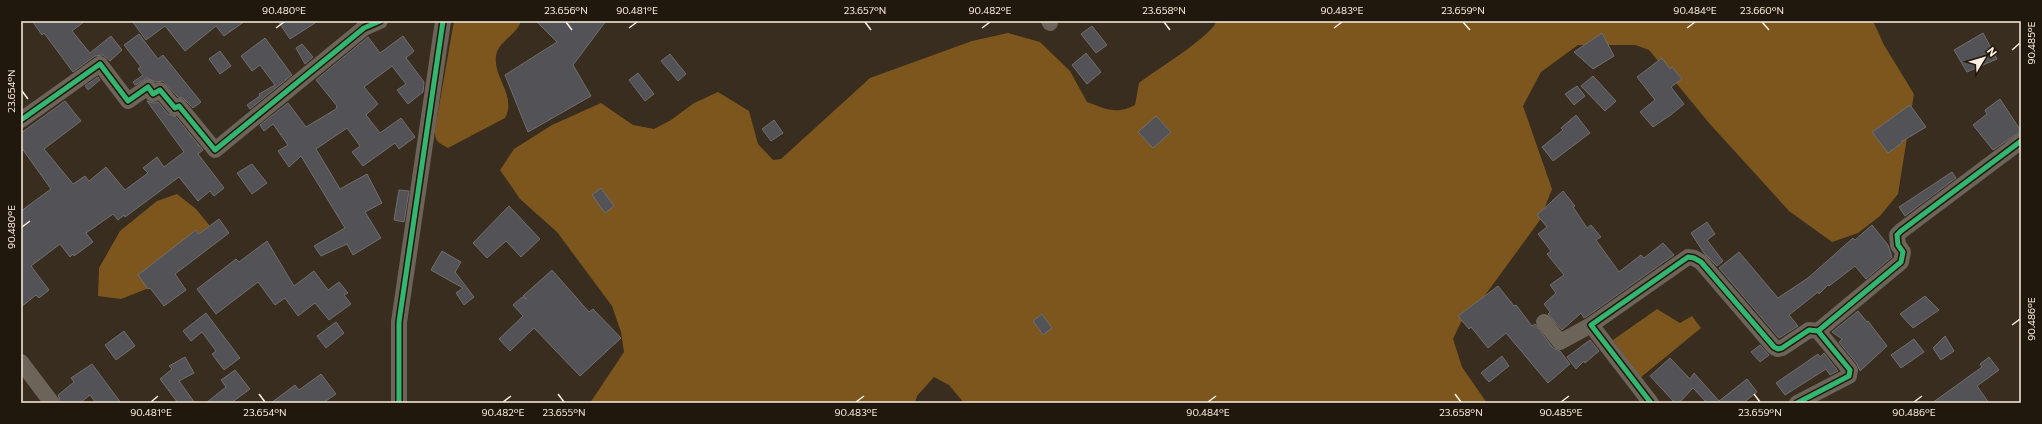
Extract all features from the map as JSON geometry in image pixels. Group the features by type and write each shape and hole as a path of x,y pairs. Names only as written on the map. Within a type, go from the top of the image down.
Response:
{"street":[{"path":"21,120 100,64 128,101 148,87 153,94 160,90 175,108 179,106 188,115 215,150 361,25 380,21"},
{"path":"398,403 398,322 443,21"},
{"path":"1818,331 1901,262 1903,252 1898,245 1897,236 1901,231 2021,141"},
{"path":"1544,322 1560,342 1591,325 1688,257 1694,258 1701,262 1774,347 1778,349 1782,348 1809,330 1818,331 1851,373 1849,376 1797,403"},
{"path":"1591,325 1651,403"},
{"path":"23,369 52,403"}],"shaded area":[{"path":"454,21 521,21 516,30 500,46 496,56 498,72 507,94 508,110 505,118 448,148 437,141 435,129"},
{"path":"1217,21 1873,21 1884,45 1914,94 1898,194 1880,216 1858,233 1832,242 1789,211 1709,123 1649,50 1635,45 1578,45 1541,72 1523,106 1552,189 1540,220 1483,298 1461,322 1453,339 1462,367 1487,403 964,403 949,385 934,377 917,396 915,403 590,403 624,352 621,332 612,306 557,232 520,199 500,170 514,149 552,125 601,103 633,125 654,129 671,120 694,103 718,92 749,111 758,144 773,160 781,159 870,78 972,41 1008,33 1040,42 1070,71 1087,102 1111,110 1122,110 1135,105 1139,83 1193,45 1212,28"},
{"path":"177,194 196,209 214,231 149,288 121,299 98,296 99,268 120,231 157,201"},
{"path":"1657,309 1680,323 1692,316 1701,328 1640,378 1613,340"}],"building":[{"path":"32,21 85,21 72,31 90,53 111,36 122,50 110,61 103,55 95,56 73,72 44,33 42,35"},
{"path":"132,21 245,21 224,36 216,26 185,51 165,26 146,40"},
{"path":"278,21 318,21 290,39"},
{"path":"536,21 606,21 573,65 591,96 528,132 505,75 557,42"},
{"path":"1092,26 1107,45 1096,53 1081,34"},
{"path":"1602,33 1614,56 1593,69 1574,52"},
{"path":"1983,33 1997,59 1967,72 1954,50"},
{"path":"139,34 158,59 163,55 201,102 193,108 183,98 178,97 163,81 156,82 147,78 135,85 133,82 143,75 138,69 141,67 124,45"},
{"path":"403,36 414,51 406,58 424,82 423,92 408,104 397,90 406,84 392,66 364,87 378,104 366,115 380,133 401,118 415,137 399,149 395,143 363,166 352,152 360,146 347,128 316,149 340,189 367,174 382,203 365,212 381,238 353,255 347,244 321,256 314,246 345,228 301,156 289,167 278,151 288,145 273,124 264,131 260,125 288,103 306,127 336,109 337,106 316,80 368,37 380,53"},
{"path":"265,38 292,75 250,109 247,105 260,96 259,94 275,85 260,65 252,71 241,56"},
{"path":"302,44 313,57 305,64 296,48"},
{"path":"220,51 231,66 220,74 209,59"},
{"path":"1086,53 1101,72 1087,84 1072,65"},
{"path":"670,54 686,74 678,81 661,61"},
{"path":"1662,58 1670,69 1672,67 1682,79 1671,87 1684,104 1653,127 1640,112 1655,100 1637,77"},
{"path":"638,73 654,94 645,101 629,80"},
{"path":"1593,76 1616,101 1605,111 1581,86"},
{"path":"98,77 100,80 88,90 85,86"},
{"path":"1577,86 1585,96 1574,105 1565,94"},
{"path":"2000,99 2021,131 1993,150 1973,125 1987,114 1985,110"},
{"path":"65,101 81,121 44,149 73,184 85,176 89,181 106,167 125,190 148,173 143,168 157,157 164,167 184,152 147,101 153,103 158,102 168,114 176,117 203,150 198,154 224,188 214,196 210,191 198,201 179,177 125,217 124,215 118,220 113,214 86,233 93,242 74,256 73,254 70,257 60,244 31,266 49,290 39,298 36,295 21,307 21,211 51,189 21,147 21,133"},
{"path":"1910,105 1926,127 1901,142 1902,143 1888,153 1872,132"},
{"path":"1576,115 1590,133 1553,161 1542,147 1563,130 1561,128"},
{"path":"1156,116 1171,132 1153,148 1138,132"},
{"path":"774,120 783,133 771,141 762,129"},
{"path":"252,164 267,183 252,194 237,173"},
{"path":"1952,172 1956,178 1905,216 1899,207"},
{"path":"601,188 614,206 605,213 592,195"},
{"path":"399,190 409,191 404,222 394,220"},
{"path":"1563,191 1575,206 1573,207 1587,228 1591,225 1601,237 1596,240 1619,272 1641,255 1644,258 1663,243 1674,255 1586,317 1584,318 1581,313 1562,330 1548,314 1550,312 1544,304 1556,293 1550,285 1564,275 1547,254 1551,251 1538,234 1547,227 1537,215"},
{"path":"509,206 540,239 521,257 506,241 487,258 473,243"},
{"path":"219,219 229,233 175,274 186,290 164,306 150,288 148,289 138,275 196,230 199,234"},
{"path":"1707,222 1715,234 1707,240 1723,261 1717,266 1704,253 1691,233"},
{"path":"1872,225 1888,245 1892,257 1866,279 1855,266 1829,286 1828,285 1819,294 1818,292 1789,315 1798,326 1779,338 1719,268 1739,252 1778,298 1808,278 1853,238 1855,240"},
{"path":"267,241 294,286 314,271 328,290 339,282 348,293 344,295 351,304 329,320 315,303 298,316 285,298 275,305 258,282 216,314 197,289 236,259 239,262"},
{"path":"442,251 461,262 455,272 474,297 464,305 456,293 463,288 431,270"},
{"path":"552,270 589,312 593,309 621,338 580,376 534,328 510,351 499,339 523,316 513,305 522,297 527,299 523,296"},
{"path":"1498,286 1514,306 1516,305 1532,326 1535,324 1553,348 1560,351 1570,364 1548,383 1506,333 1488,348 1471,327 1469,329 1458,316"},
{"path":"1925,296 1939,310 1913,328 1900,314"},
{"path":"1858,311 1867,322 1868,321 1887,346 1860,371 1857,364 1839,342 1842,339 1832,332"},
{"path":"206,313 240,358 224,370 212,354 216,351 202,332 191,341 183,331"},
{"path":"1042,314 1052,328 1043,335 1033,321"},
{"path":"336,322 344,333 326,348 317,336"},
{"path":"124,331 135,346 116,360 105,345"},
{"path":"1945,336 1954,351 1941,360 1933,348"},
{"path":"1914,339 1924,352 1901,368 1891,355"},
{"path":"1590,340 1599,351 1585,363 1584,361 1576,369 1567,357"},
{"path":"1760,345 1769,355 1760,362 1751,352"},
{"path":"1824,353 1838,371 1830,375 1826,369 1785,395 1776,383 1818,354 1820,357"},
{"path":"1502,356 1509,366 1489,382 1481,373"},
{"path":"185,357 194,373 179,381 195,403 178,403 160,379 172,369 169,366"},
{"path":"1989,357 1999,370 1977,386 1989,403 1932,403 1982,367 1980,364"},
{"path":"1670,358 1690,379 1694,373 1719,401 1747,379 1757,392 1743,403 1707,403 1693,388 1679,403 1675,403 1650,376"},
{"path":"92,364 121,403 96,403 90,395 80,403 61,403 58,395 74,382 71,378"},
{"path":"235,370 250,389 231,403 206,403 226,387 221,380"},
{"path":"321,374 336,394 323,403 271,403 295,385 299,390"}],"cycle path":[{"path":"21,120 100,64 128,101 148,87 153,94 160,90 175,108 179,106 215,150 364,28 380,21"},
{"path":"399,403 399,322 443,21"},
{"path":"1818,331 1901,262 1903,252 1898,245 1897,235 1901,231 2021,141"},
{"path":"1651,403 1591,325 1688,257 1694,258 1701,262 1774,347 1778,349 1782,348 1809,330 1818,331 1850,370 1849,376 1797,403"}]}
